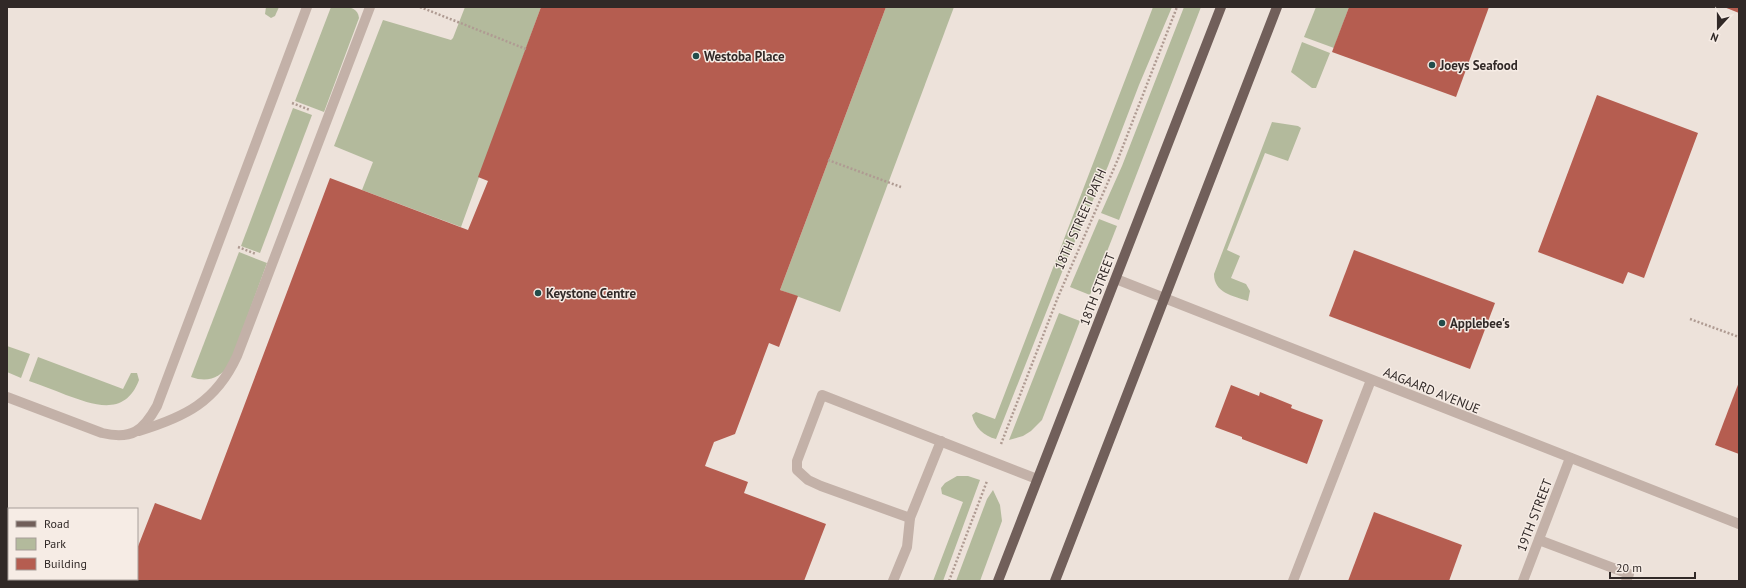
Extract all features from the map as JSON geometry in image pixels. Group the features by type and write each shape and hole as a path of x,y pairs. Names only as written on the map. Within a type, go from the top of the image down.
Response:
{"main road":[{"name":"18TH STREET","path":"998,581 1221,7"},
{"path":"1055,581 1277,7"}],"street":[{"path":"137,432 146,424 157,406 307,7"},
{"path":"7,397 102,433 114,436 137,432 176,418 196,408 209,397 230,372 370,7"},
{"name":"AAGAARD AVENUE","path":"1116,278 1371,380 1739,524"},
{"path":"1293,581 1371,380"},
{"path":"910,518 821,486 808,480 798,470 797,461 822,395 1037,479"},
{"path":"893,581 907,546 910,518 941,441"},
{"name":"19TH STREET","path":"1523,581 1570,458"},
{"path":"1539,540 1629,574 1626,581"}],"path":[{"path":"420,7 526,49"},
{"name":"18TH STREET PATH","path":"1003,440 1058,297 1118,159 1177,7"},
{"path":"294,103 313,111"},
{"path":"828,160 901,187"},
{"path":"240,248 259,255"},
{"path":"1690,319 1739,338"},
{"path":"949,581 986,484"}],"green space":[{"path":"266,7 279,7 275,16 271,18 265,14"},
{"path":"331,7 352,8 356,10 359,18 324,112 295,101"},
{"path":"465,7 541,7 461,227 362,190 373,162 334,146 383,20 451,40"},
{"path":"886,7 954,7 840,312 780,290"},
{"path":"1153,7 1172,7 1139,85 1108,166 1066,262 996,439 992,438 984,434 978,428 972,415 976,412 995,419"},
{"path":"1184,7 1201,7 1119,220 1101,213 1122,166"},
{"path":"1316,7 1349,7 1334,48 1304,37"},
{"path":"1302,42 1330,53 1316,88 1312,88 1291,72"},
{"path":"293,108 312,115 260,253 241,246"},
{"path":"1272,122 1298,126 1301,128 1288,161 1265,153 1227,250 1240,256 1231,278 1246,284 1250,291 1248,301 1225,293 1221,290 1217,286 1214,274"},
{"path":"1099,219 1117,226 1090,295 1070,287"},
{"path":"239,252 267,263 230,364 222,373 213,378 197,379 191,377"},
{"path":"1059,313 1080,321 1042,420 1031,431 1023,436 1009,440"},
{"path":"7,346 30,354 21,378 7,372"},
{"path":"38,357 123,389 131,373 137,373 139,380 133,392 126,399 117,404 108,405 87,402 29,381"},
{"path":"957,476 968,476 980,480 943,581 933,581 963,502 942,494 941,488 945,483"},
{"path":"993,490 1000,505 1002,521 980,581 956,581 987,499"}],"building":[{"name":"Keystone Centre","path":"541,7 886,7 780,290 798,296 779,347 769,343 735,434 714,442 705,466 748,482 744,493 826,524 804,581 125,581 138,580 138,546 155,503 201,520 330,178 468,230 488,181 478,177"},
{"path":"1349,7 1489,7 1456,97 1332,52"},
{"path":"1724,7 1739,7 1739,13"},
{"path":"1597,95 1698,133 1644,278 1628,272 1623,284 1538,252"},
{"path":"1354,250 1495,303 1470,369 1329,316"},
{"path":"1739,382 1739,454 1715,445"},
{"path":"1231,385 1259,396 1260,392 1292,405 1291,408 1323,420 1307,464 1215,427"},
{"path":"1374,512 1462,545 1449,581 1348,581"}],"place":[{"name":"Westoba Place","path":"696,56"},
{"name":"Joeys Seafood","path":"1432,65"},
{"name":"Keystone Centre","path":"538,293"},
{"name":"Applebee's","path":"1442,323"}]}
